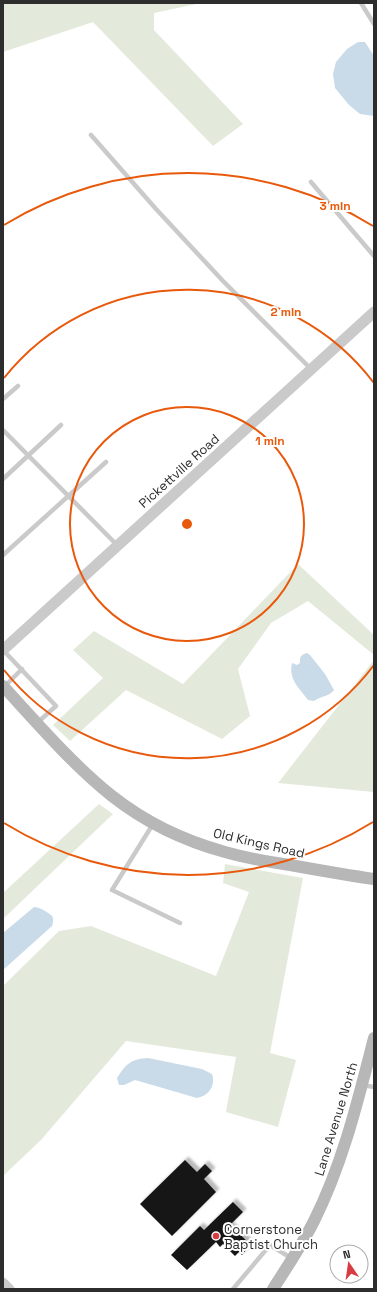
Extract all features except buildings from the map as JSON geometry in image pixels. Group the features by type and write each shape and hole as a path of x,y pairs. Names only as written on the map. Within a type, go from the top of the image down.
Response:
{"main road":[{"name":"Old Kings Road","path":"3,687 83,770 112,796 131,810 173,833 193,842 225,852 259,860 374,879"},
{"name":"Lane Avenue North","path":"273,1289 293,1259 314,1222 330,1187 368,1086 374,1038"}],"street":[{"name":"Pickettville Road","path":"3,650 374,312"},
{"path":"3,1282 10,1289"}],"lane":[{"path":"361,3 374,24"},
{"path":"91,135 156,209 223,281 312,370"},
{"path":"311,182 374,256"},
{"path":"3,399 18,386"},
{"path":"3,479 61,425"},
{"path":"3,430 118,546"},
{"path":"3,555 106,462"},
{"path":"3,650 56,706 37,723"},
{"path":"3,687 22,669"},
{"path":"154,823 112,890 180,923"},
{"path":"233,1289 270,1245 293,1259"}],"green space":[{"path":"3,3 201,3 154,13 154,30 243,124 213,146 93,22 3,52"},
{"path":"298,564 374,635 374,655 308,601 271,623 238,669 250,716 222,739 126,690 70,741 53,725 103,678 73,650 94,631 183,684"},
{"path":"374,660 374,792 278,783"},
{"path":"99,804 113,814 3,919 3,893"},
{"path":"225,864 303,878 270,1053 296,1060 278,1127 226,1112 236,1057 126,1041 41,1140 3,1176 3,986 59,931 91,926 216,976 249,892 223,883"}],"water":[{"path":"358,42 365,42 374,56 374,116 360,114 349,105 335,88 333,74 336,62 347,49"},
{"path":"307,653 325,674 334,690 330,694 314,701 308,700 295,683 291,669 292,663 297,665 300,663 301,656"},
{"path":"34,907 43,910 52,916 52,926 3,970 3,933"},
{"path":"148,1058 202,1069 212,1074 212,1086 205,1095 197,1098 135,1080 124,1085 119,1085 117,1078 126,1066 133,1061"}],"place":[{"name":"Cornerstone Baptist Church","path":"216,1236"}]}
